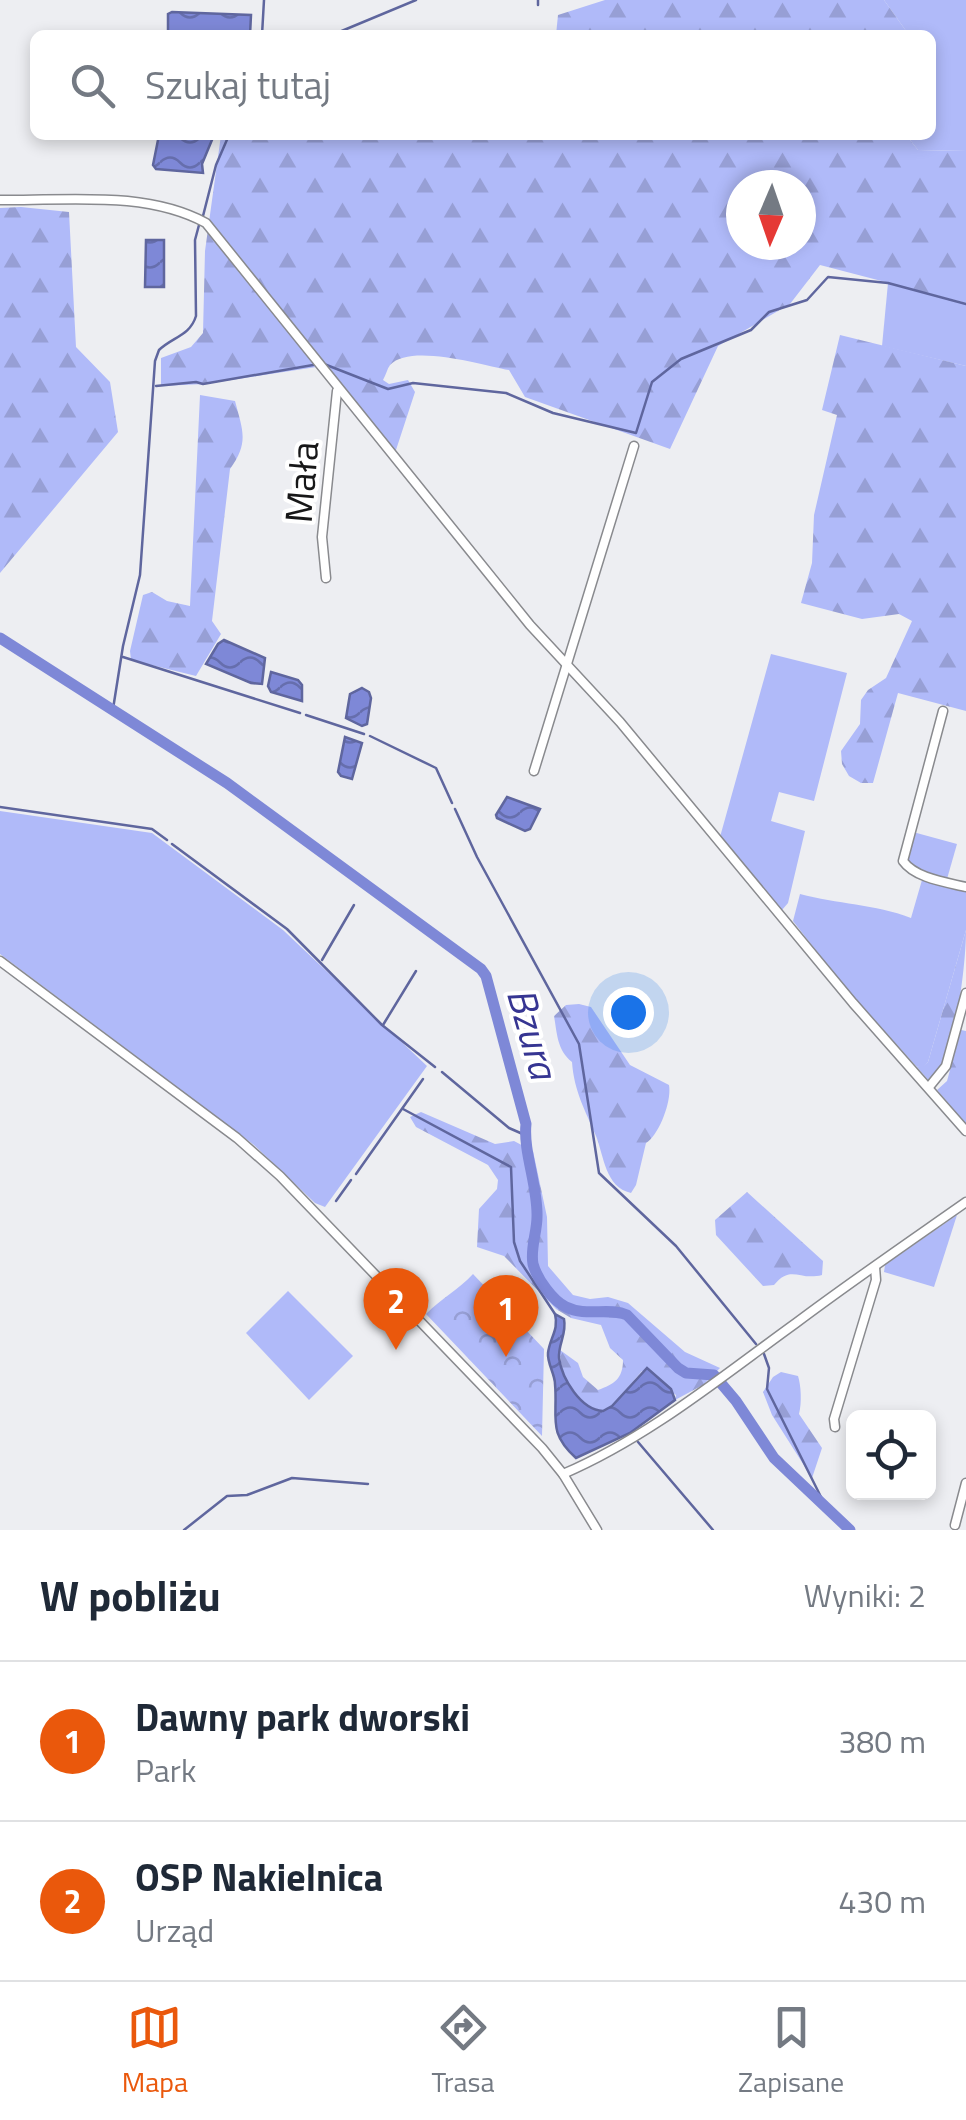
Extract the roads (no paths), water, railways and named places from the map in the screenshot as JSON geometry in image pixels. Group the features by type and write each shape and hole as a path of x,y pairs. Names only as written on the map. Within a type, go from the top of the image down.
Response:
{"street":[{"path":"0,200 137,202 206,223 337,391 530,626 620,722 853,1003 966,1131"},
{"name":"Mała","path":"326,578 322,537 337,391"},
{"path":"534,771 634,446"},
{"path":"944,711 903,861 920,874 966,887"},
{"path":"0,962 237,1138 280,1176 430,1329 563,1474 597,1530"},
{"path":"929,1087 946,1066 966,993"},
{"path":"563,1474 620,1446 728,1376 966,1202"},
{"path":"835,1427 834,1419 876,1280 875,1267"},
{"path":"955,1525 966,1483"}],"water":[{"path":"168,14 251,15 250,30 168,30"},
{"path":"158,140 212,140 202,164 203,173 156,169 153,165"},
{"path":"146,240 164,240 164,287 145,287"},
{"path":"224,640 265,658 262,684 206,664"},
{"path":"271,672 298,680 302,701 271,692"},
{"path":"362,688 371,698 367,724 362,726 346,718 350,694"},
{"path":"345,737 362,743 352,779 338,772"},
{"path":"507,797 540,809 530,829 525,831 497,818"},
{"path":"555,1314 565,1324 559,1353 561,1366 568,1384 587,1405 603,1411 612,1406 647,1368 671,1389 675,1400 630,1433 576,1458 557,1432 555,1380 548,1357"}],"waterway":[{"path":"262,30 264,0"},
{"path":"344,30 416,0"},
{"path":"538,0 538,5"},
{"path":"203,216 227,140"},
{"path":"113,709 140,575 155,361 159,350 185,332 196,316 195,240 199,225"},
{"path":"324,364 388,389 413,383 506,393 553,413 636,433 652,382 681,359 751,330 769,312 807,300 828,277 888,283 966,304"},
{"path":"156,386 203,384 313,365"},
{"name":"Bzura","path":"0,638 227,783 481,969 526,1124 537,1205 532,1258 542,1283 566,1307 627,1315 678,1368 686,1373 714,1375 774,1458 850,1530"},
{"path":"123,657 300,713"},
{"path":"306,715 364,734"},
{"path":"370,736 436,768 452,803"},
{"path":"0,807 152,829 167,840"},
{"path":"455,809 579,1044 599,1173 676,1246 756,1344"},
{"path":"172,844 287,929 382,1025 435,1067"},
{"path":"322,960 354,905"},
{"path":"383,1025 416,971"},
{"path":"442,1072 509,1128 525,1135"},
{"path":"356,1174 423,1079"},
{"path":"403,1109 511,1167 514,1242 520,1261 555,1314"},
{"path":"336,1201 351,1180"},
{"path":"764,1354 769,1368 767,1389 821,1503"},
{"path":"638,1442 713,1530"},
{"path":"184,1530 227,1496 247,1495 292,1478 368,1484"}],"place":[{"name":"OSP Nakielnica","path":"396,1350"},
{"name":"Dawny park dworski","path":"506,1357"}]}
